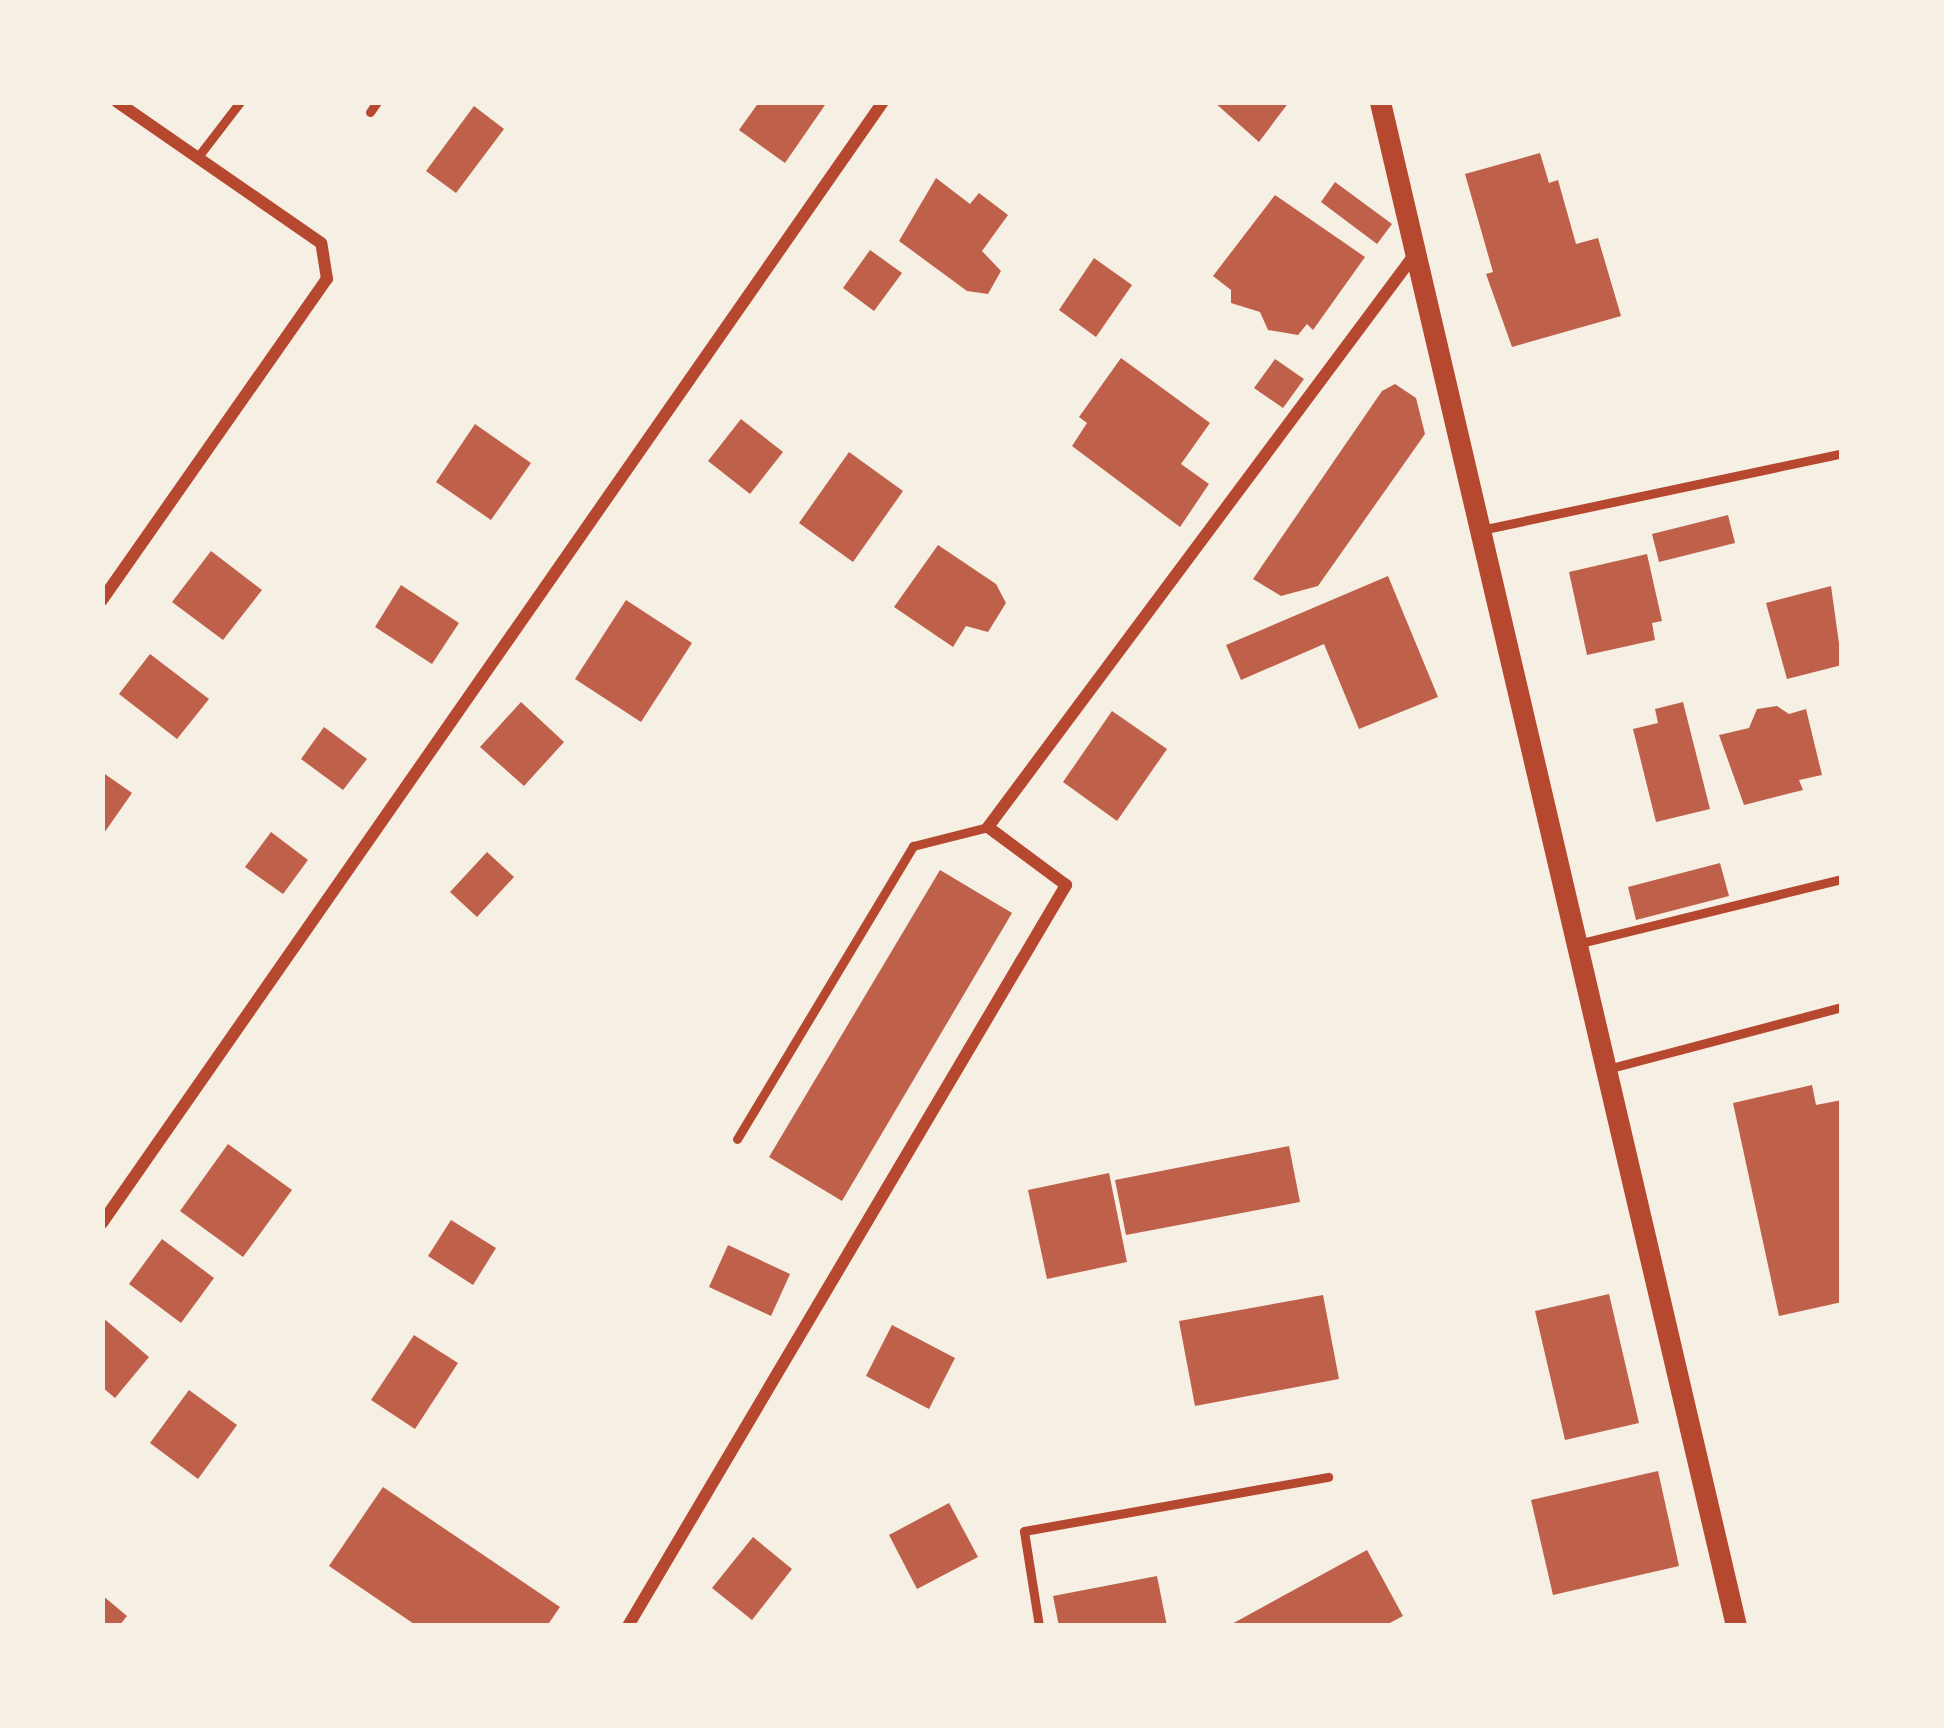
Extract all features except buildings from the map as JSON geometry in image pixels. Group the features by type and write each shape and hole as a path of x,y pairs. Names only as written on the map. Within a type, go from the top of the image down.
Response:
{"street":[{"path":"102,600 327,279 321,243 117,102"},
{"path":"102,1223 883,102"},
{"path":"1380,102 1611,1068 1736,1626"},
{"path":"628,1626 1066,885 988,827 1415,254"}],"lane":[{"path":"197,158 240,102"},
{"path":"1481,530 1842,453"},
{"path":"737,1139 913,846 988,827"},
{"path":"1581,943 1842,879"},
{"path":"1611,1068 1842,1007"},
{"path":"1039,1626 1024,1531 1328,1477"}]}
